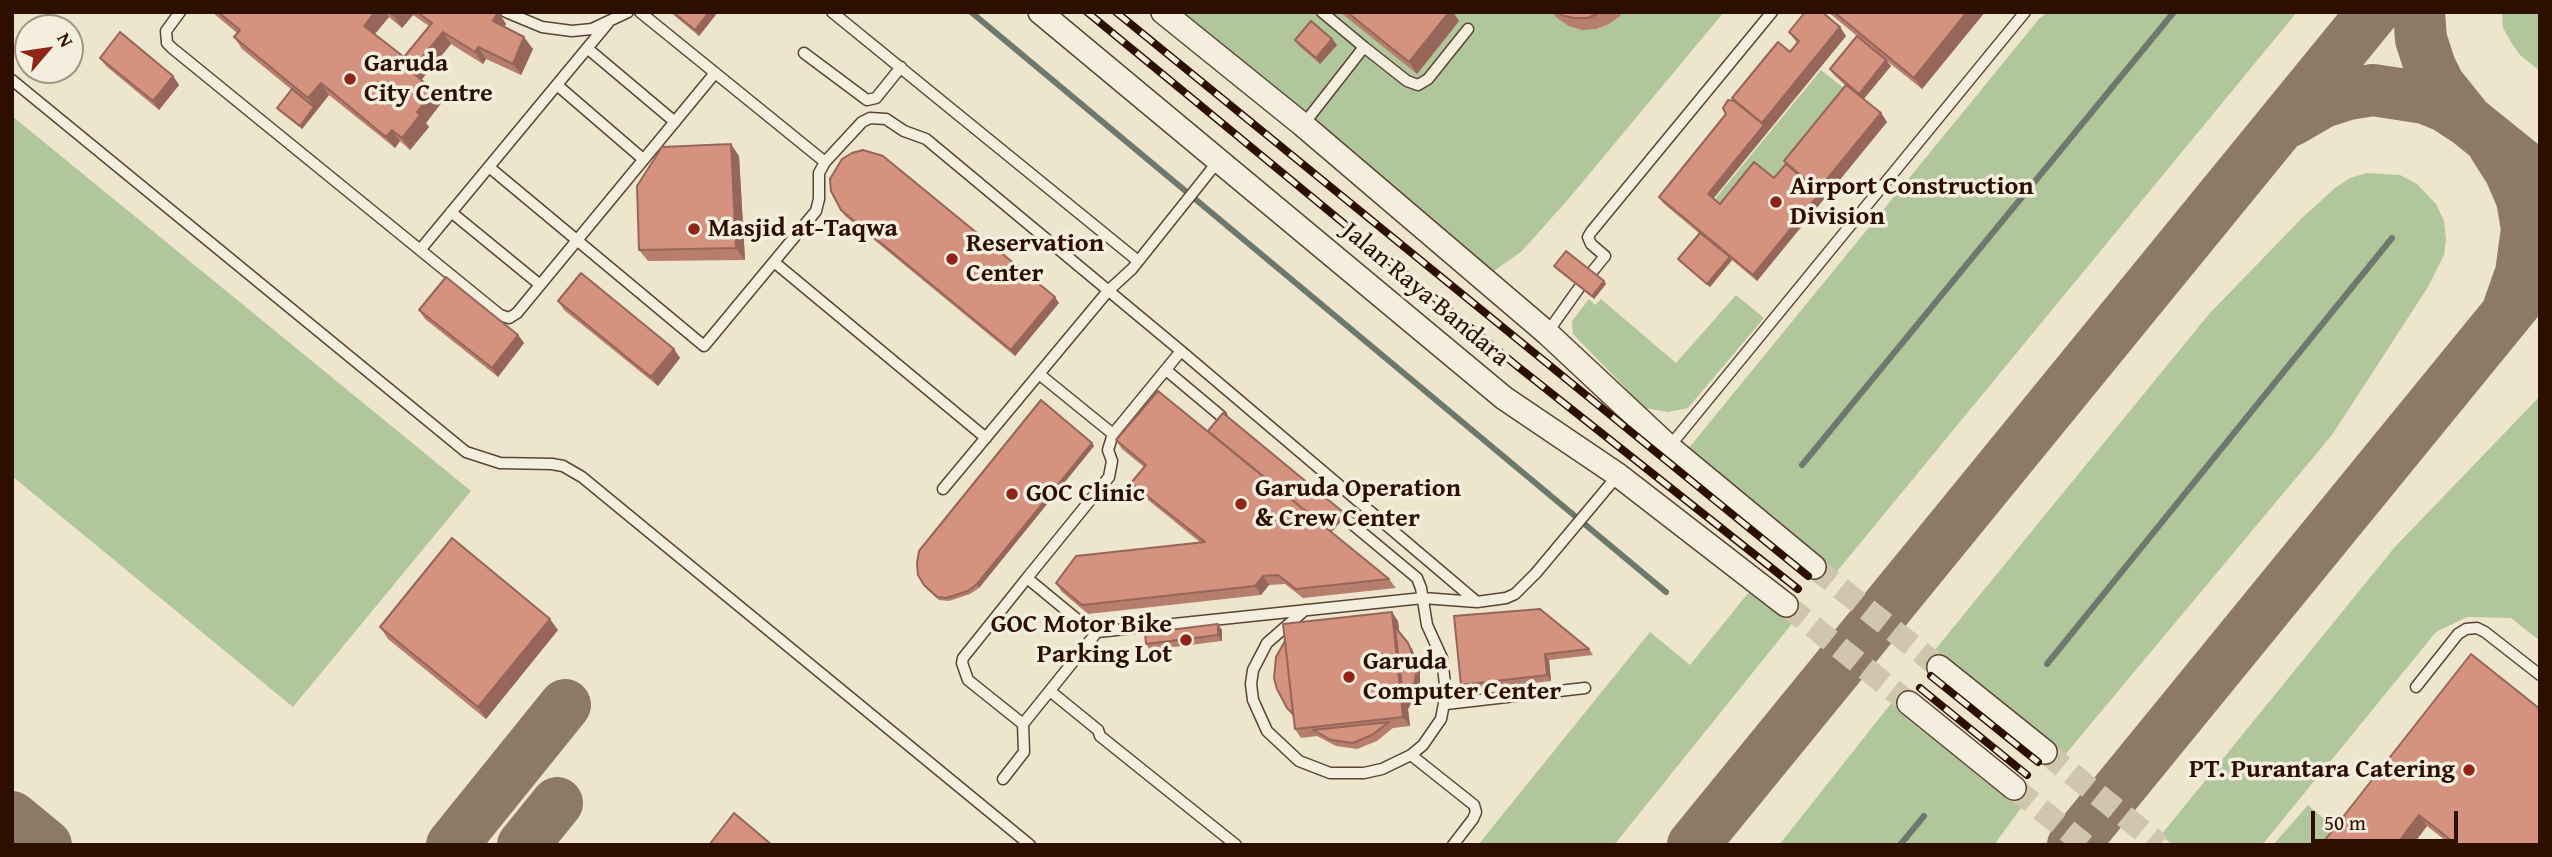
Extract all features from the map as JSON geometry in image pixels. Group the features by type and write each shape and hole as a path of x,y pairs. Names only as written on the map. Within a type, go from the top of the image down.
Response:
{"street":[{"name":"Jalan Raya Bandara","path":"1040,12 1504,398 1618,475 1786,605"},
{"name":"Jalan Raya Bandara","path":"1163,12 1303,125 1548,333 1669,447 1814,567"},
{"path":"1939,667 2045,752"},
{"path":"1909,703 2014,788"}],"lane":[{"path":"180,12 166,31 167,43 172,48 505,317 514,316 715,73"},
{"path":"506,12 542,27 572,31 592,29 628,12"},
{"path":"640,12 824,162"},
{"path":"832,12 1139,261"},
{"path":"1322,12 1407,81 1418,85 1427,79 1468,29"},
{"path":"1592,272 1605,257 1591,244 1589,234 1772,12"},
{"path":"1669,447 2025,12"},
{"path":"420,250 608,23"},
{"path":"1303,125 1364,47"},
{"path":"587,48 675,122"},
{"path":"804,53 867,100 876,98 901,67"},
{"path":"12,80 466,452 500,463 552,464 582,477 1030,845"},
{"path":"557,85 643,159"},
{"path":"489,167 704,345 818,206 818,178 824,162 862,122 870,118 886,119 904,131 926,139 1477,602"},
{"path":"943,489 1108,291 1139,261 1220,160"},
{"path":"451,212 539,284"},
{"path":"774,262 986,438"},
{"path":"1548,333 1579,288"},
{"path":"1023,724 964,676 963,658 1109,477 1112,461 1108,450 1113,435 1181,351"},
{"path":"1166,370 1221,416"},
{"path":"1040,374 1113,435"},
{"path":"1027,578 1084,625 1097,632 1423,598 1495,601 1515,594 1558,548 1618,475"},
{"path":"1305,610 1267,643 1253,670 1252,700 1267,731 1299,761 1330,773 1356,774 1382,769 1411,755 1433,732 1446,704 1446,675 1442,658 1424,615 1423,598 1417,578 1346,519"},
{"path":"2416,687 2466,629 2477,628 2485,632 2540,675"},
{"path":"1003,779 1024,752 1023,724 1097,632"},
{"path":"1446,704 1585,688"},
{"path":"1050,691 1098,730 1100,736 1236,845"},
{"path":"1411,755 1474,805 1476,812 1473,819 1453,845"}],"green space":[{"path":"1180,12 1724,12 1571,196 1522,251 1494,271"},
{"path":"2047,12 2297,12 1834,575 1691,461 1688,449"},
{"path":"2502,12 2540,12 2540,71 2520,55 2511,42 2503,28"},
{"path":"1821,70 1850,93 1777,182 1724,208 1714,200"},
{"path":"12,116 471,491 293,707 12,476"},
{"path":"2367,173 2400,175 2417,184 2436,204 2444,221 2446,239 2444,255 2428,287 2332,435 2064,756 1934,651 2209,314 2302,218 2335,188 2350,178"},
{"path":"1736,295 1764,318 1688,408 1668,412 1645,408 1573,334 1572,321 1589,299 1595,305 1601,299 1676,363"},
{"path":"2540,396 2540,641 2511,618 2467,617 2436,632 2262,845 2172,845 2161,835 2394,548"},
{"path":"1753,587 1795,620 1614,845 1478,845 1650,632 1690,665"},
{"path":"1893,701 2024,804 1994,845 1779,845"},
{"path":"2308,805 2337,830 2325,845 2273,845"}],"building":[{"name":"Garuda City Centre","path":"218,12 375,12 364,26 404,57 432,23 417,12 498,12 493,21 524,37 513,64 478,47 475,52 443,32 411,71 434,91 417,112 420,115 402,138 392,130 386,137 321,83 308,98 234,37 240,30"},
{"path":"673,12 709,12 695,30"},
{"path":"1347,12 1449,12 1409,62"},
{"path":"1557,12 1601,12 1588,18 1574,18"},
{"path":"1805,12 1822,12 1840,27 1762,123 1732,98 1778,42 1790,52 1799,41 1789,32"},
{"path":"1834,12 1967,12 1914,78"},
{"path":"1311,21 1332,39 1316,58 1295,40"},
{"path":"120,32 173,76 153,101 100,58"},
{"path":"1857,36 1886,60 1859,94 1830,69"},
{"path":"1846,85 1881,113 1818,190 1784,161"},
{"path":"292,89 314,107 300,126 277,108"},
{"name":"Airport Construction Division","path":"1728,100 1734,101 1764,125 1708,194 1720,204 1754,162 1774,178 1786,164 1820,193 1753,275 1659,197 1726,114 1723,108"},
{"name":"Masjid at-Taqwa","path":"731,144 736,248 639,250 637,186 662,147"},
{"name":"Reservation Center","path":"863,150 883,156 1055,297 1011,350 841,210 831,191 830,179 842,159"},
{"path":"1700,233 1730,257 1707,284 1678,259"},
{"path":"1566,251 1604,281 1592,296 1554,266"},
{"path":"581,273 674,349 651,377 558,301"},
{"path":"446,277 518,335 492,368 419,310"},
{"name":"Garuda Operation & Crew Center","path":"1158,391 1389,579 1296,589 1278,575 1263,576 1255,586 1082,605 1056,583 1076,556 1205,542 1131,483 1146,465 1116,440"},
{"name":"GOC Clinic","path":"1041,400 1092,443 977,584 968,591 946,598 937,597 918,575 919,551"},
{"path":"1223,413 1343,512 1329,530 1208,431"},
{"path":"452,538 550,619 478,707 380,627"},
{"path":"1540,609 1589,649 1545,654 1547,675 1461,685 1454,616"},
{"name":"Garuda Computer Center","path":"1392,612 1403,717 1295,729 1283,624"},
{"path":"1218,624 1218,635 1146,644 1145,633"},
{"path":"1395,627 1408,643 1416,663 1414,686 1404,704"},
{"path":"1285,641 1293,714 1287,708 1274,678 1276,657"},
{"name":"PT. Purantara Catering","path":"2471,654 2540,709 2540,845 2457,845 2419,815 2396,845 2321,845"},
{"path":"1389,722 1372,735 1353,743 1331,740 1313,730"},
{"path":"734,813 772,845 709,845"}],"waterway":[{"path":"971,12 1666,592"},
{"path":"1802,465 2174,12"},
{"path":"2047,664 2392,238"},
{"path":"1900,845 1924,816"}],"taxiway":[{"path":"1693,845 2373,12"},
{"path":"2419,12 2421,39 2430,67 2439,85 2468,121"},
{"path":"2290,121 2323,102 2348,94 2373,90 2425,98 2445,106 2468,121 2540,179"},
{"path":"2494,146 2510,171 2522,199 2527,229 2521,273 2509,307"},
{"path":"2073,845 2540,273"},
{"path":"452,845 565,705"},
{"path":"523,845 557,803"},
{"path":"12,817 46,845"}],"tunnel":[{"path":"1814,567 1939,667"},
{"path":"1786,605 1909,703"},
{"path":"2045,752 2160,845"},
{"path":"2014,788 2085,845"}],"railway":[{"path":"1087,12 1517,366 1798,589"},
{"path":"1116,12 1808,576"},
{"path":"1931,676 2038,762"},
{"path":"1920,688 2027,775"}],"place":[{"name":"Garuda City Centre","path":"350,79"},
{"name":"Airport Construction Division","path":"1776,202"},
{"name":"Masjid at-Taqwa","path":"694,229"},
{"name":"Reservation Center","path":"952,259"},
{"name":"GOC Clinic","path":"1012,494"},
{"name":"Garuda Operation & Crew Center","path":"1241,504"},
{"name":"GOC Motor Bike Parking Lot","path":"1186,640"},
{"name":"Garuda Computer Center","path":"1349,677"},
{"name":"PT. Purantara Catering","path":"2469,770"}]}
